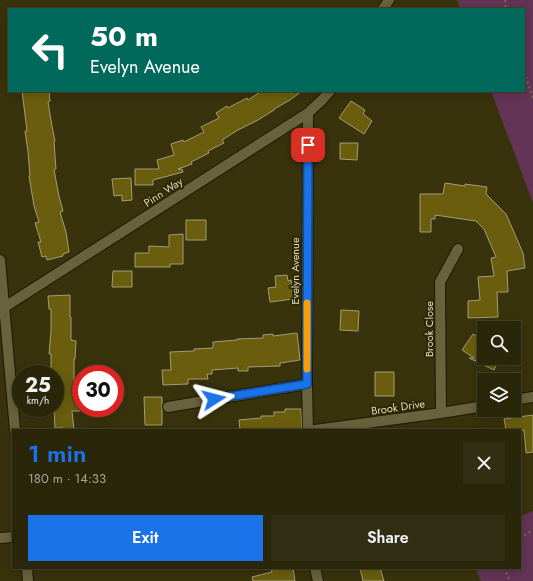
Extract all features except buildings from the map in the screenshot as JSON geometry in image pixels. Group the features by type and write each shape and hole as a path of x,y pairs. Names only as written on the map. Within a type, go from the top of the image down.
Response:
{"street":[{"name":"Pinn Way","path":"2,308 308,113 329,92"},
{"name":"Evelyn Avenue","path":"308,113 308,429"},
{"name":"Brook Close","path":"441,413 440,282 458,249"},
{"path":"0,260 2,308 15,429"},
{"path":"168,407 307,384"},
{"path":"521,399 533,397"},
{"name":"Brook Drive","path":"322,429 477,407"},
{"path":"0,538 12,537"},
{"path":"27,569 28,581"},
{"path":"315,569 318,581"}],"path":[{"path":"525,75 533,98"},
{"path":"521,537 533,530"},
{"path":"504,569 510,581"}],"shaded area":[{"path":"457,0 533,0 533,203 491,92 525,92 525,8 460,8"},
{"path":"533,511 533,581 481,581 475,569 521,569 521,516"}],"slow traffic":[{"path":"307,303 307,369"}],"route":[{"path":"214,399 307,384 308,145"}]}
